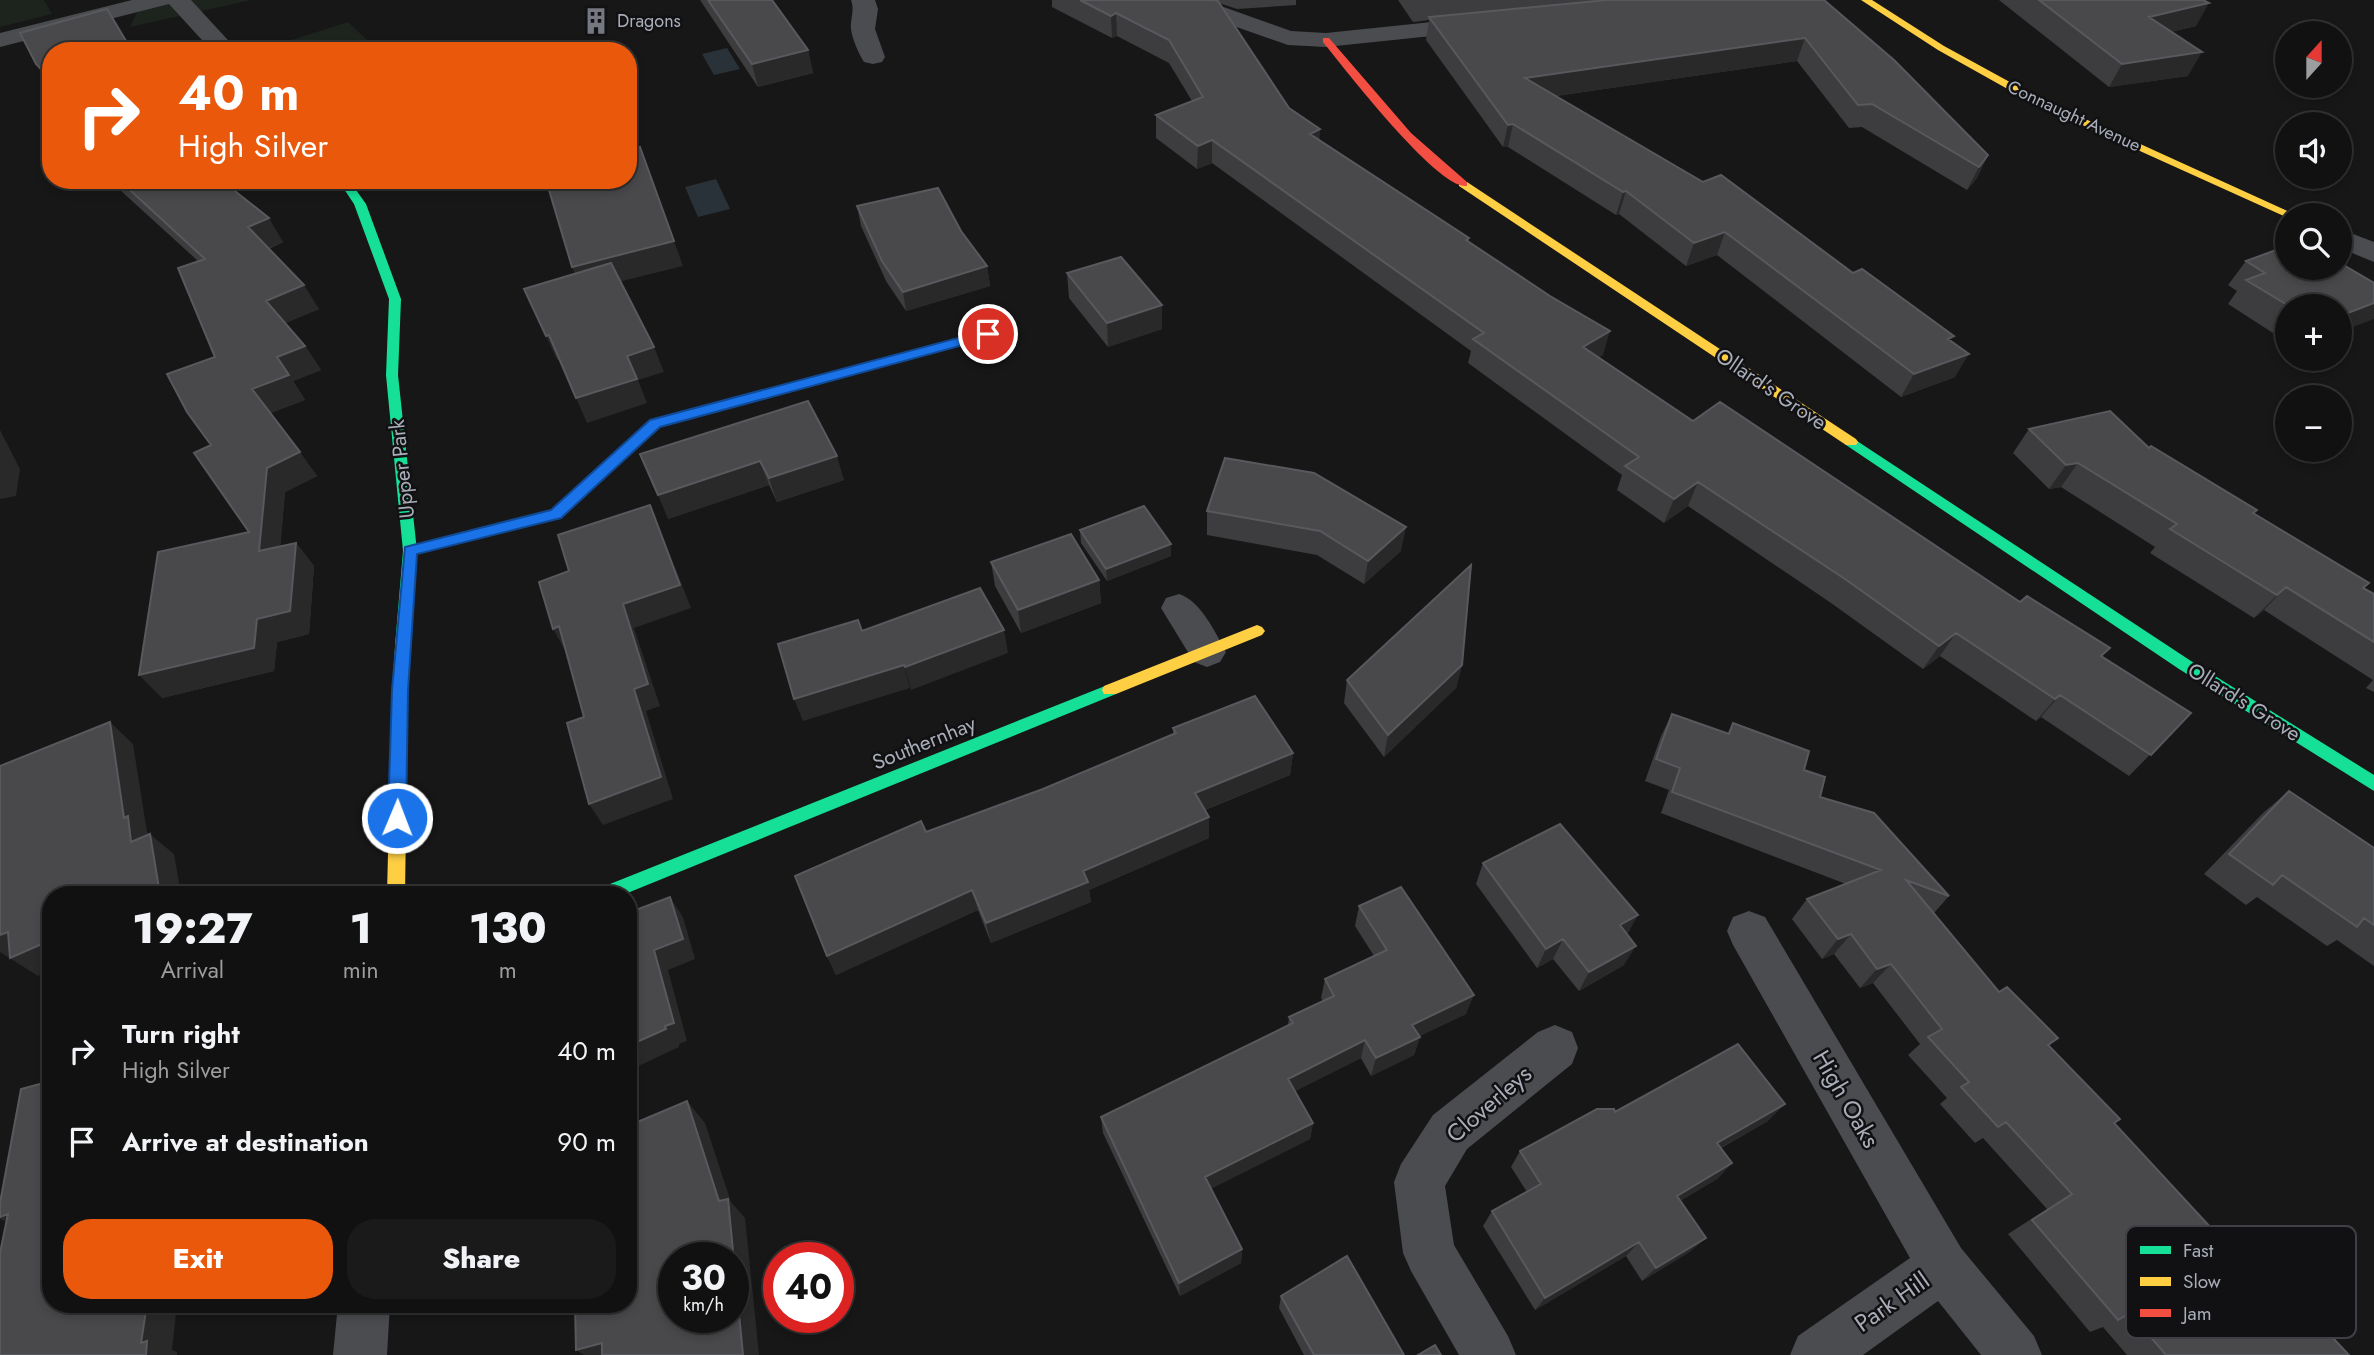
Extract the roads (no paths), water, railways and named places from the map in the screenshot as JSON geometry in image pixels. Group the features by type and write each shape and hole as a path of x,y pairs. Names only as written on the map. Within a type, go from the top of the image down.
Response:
{"street":[{"path":"0,40 160,0"},
{"path":"178,0 218,42"},
{"path":"863,0 866,9 863,29 873,57"},
{"path":"1182,0 1289,38 1326,40 1505,22"},
{"name":"Connaught Avenue","path":"1866,0 1941,48 2033,99 2275,208"},
{"name":"Ollard's Grove","path":"1326,40 1397,122 1444,171 2174,657 2374,784"},
{"name":"Upper Park","path":"349,189 360,204 395,299 392,375 410,551 400,690 396,886"},
{"path":"2352,243 2374,253"},
{"path":"410,551 556,514 655,424 988,334"},
{"path":"1179,608 1207,652"},
{"name":"Southernhay","path":"626,886 1257,631"},
{"name":"High Oaks","path":"1749,931 1944,1266"},
{"name":"Cloverleys","path":"1489,1355 1429,1253 1419,1182 1450,1132 1555,1048"},
{"name":"Park Hill","path":"1817,1355 1944,1266 2015,1355"},
{"path":"359,1355 363,1313"}],"place":[{"name":"Dragons","path":"596,21"}]}
